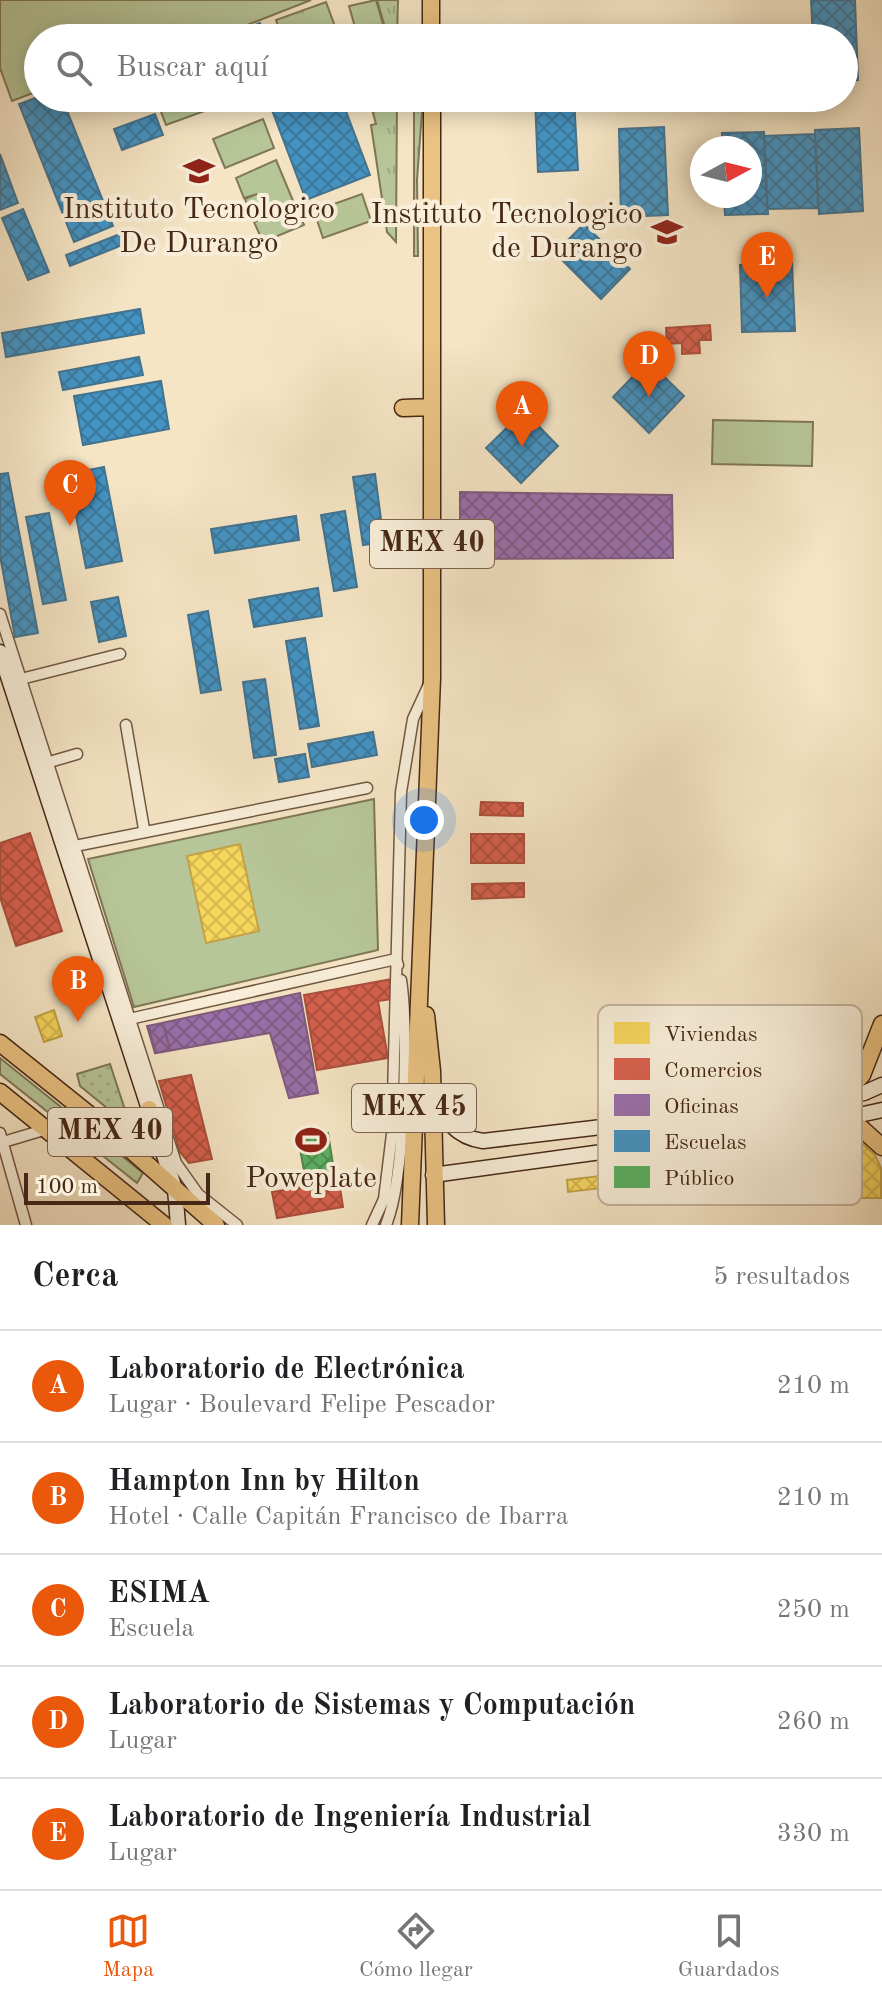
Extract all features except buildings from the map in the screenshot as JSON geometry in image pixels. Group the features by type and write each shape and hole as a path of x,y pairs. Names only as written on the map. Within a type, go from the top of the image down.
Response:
{"main road":[{"path":"431,0 431,24"},
{"name":"MEX 40","path":"432,112 432,678 421,990 433,1096 436,1225"},
{"path":"403,408 432,407"},
{"name":"MEX 45","path":"410,1218 421,990"},
{"path":"862,1075 882,1024"},
{"name":"MEX 40","path":"0,1043 106,1128 216,1225"},
{"name":"MEX 40","path":"0,1092 164,1225"},
{"path":"106,1128 134,1125 146,1117 149,1109"},
{"path":"862,1129 882,1147"},
{"path":"410,1218 433,1175"}],"street":[{"path":"0,614 15,680 125,1020 184,1177 198,1194 237,1225"},
{"path":"0,652 15,680 46,763 69,847"},
{"path":"15,680 120,654"},
{"path":"372,1225 384,1199 392,1134 404,760 416,710 432,678"},
{"path":"126,725 144,829"},
{"path":"46,763 77,754"},
{"path":"69,847 144,829 367,788"},
{"path":"125,1020 396,959"},
{"path":"386,1225 394,1190 403,1089 403,1001 396,959"},
{"path":"125,1020 175,1189 178,1225"},
{"path":"862,1091 882,1085"},
{"path":"433,1096 454,1130 468,1139 483,1141 598,1127"},
{"path":"862,1114 882,1110"},
{"path":"26,1225 1,1139 47,1129"},
{"path":"433,1175 598,1151"}],"green space":[{"path":"0,0 311,0 250,24 24,24 24,96 12,101 0,68"},
{"path":"376,0 383,24 354,24 349,6"},
{"path":"377,0 398,0 397,24 384,24"},
{"path":"326,2 334,24 277,24 276,20"},
{"path":"161,112 202,112 166,125"},
{"path":"373,112 397,112 396,242 387,232 371,125 376,124"},
{"path":"414,112 422,112 417,180 418,256 414,256"},
{"path":"263,119 274,148 225,168 213,139"},
{"path":"276,160 294,203 254,220 245,199 257,194 244,198 236,178"},
{"path":"362,194 371,221 323,238 314,211"},
{"path":"295,204 304,225 263,242 254,222"},
{"path":"713,420 813,422 812,466 712,464"},
{"path":"374,799 378,950 134,1007 88,859"},
{"path":"0,1058 143,1173 137,1183 0,1074"},
{"path":"110,1064 126,1113 118,1117 80,1086 77,1074"}],"place":[{"name":"Instituto Tecnologico De Durango","path":"199,171"},
{"name":"Instituto Tecnologico de Durango","path":"667,232"},
{"name":"Laboratorio de Ingeniería Industrial","path":"767,298"},
{"name":"Laboratorio de Sistemas y Computación","path":"649,397"},
{"name":"Laboratorio de Electrónica","path":"522,447"},
{"name":"ESIMA","path":"70,526"},
{"name":"Hampton Inn by Hilton","path":"78,1022"},
{"name":"Poweplate","path":"311,1140"}]}
